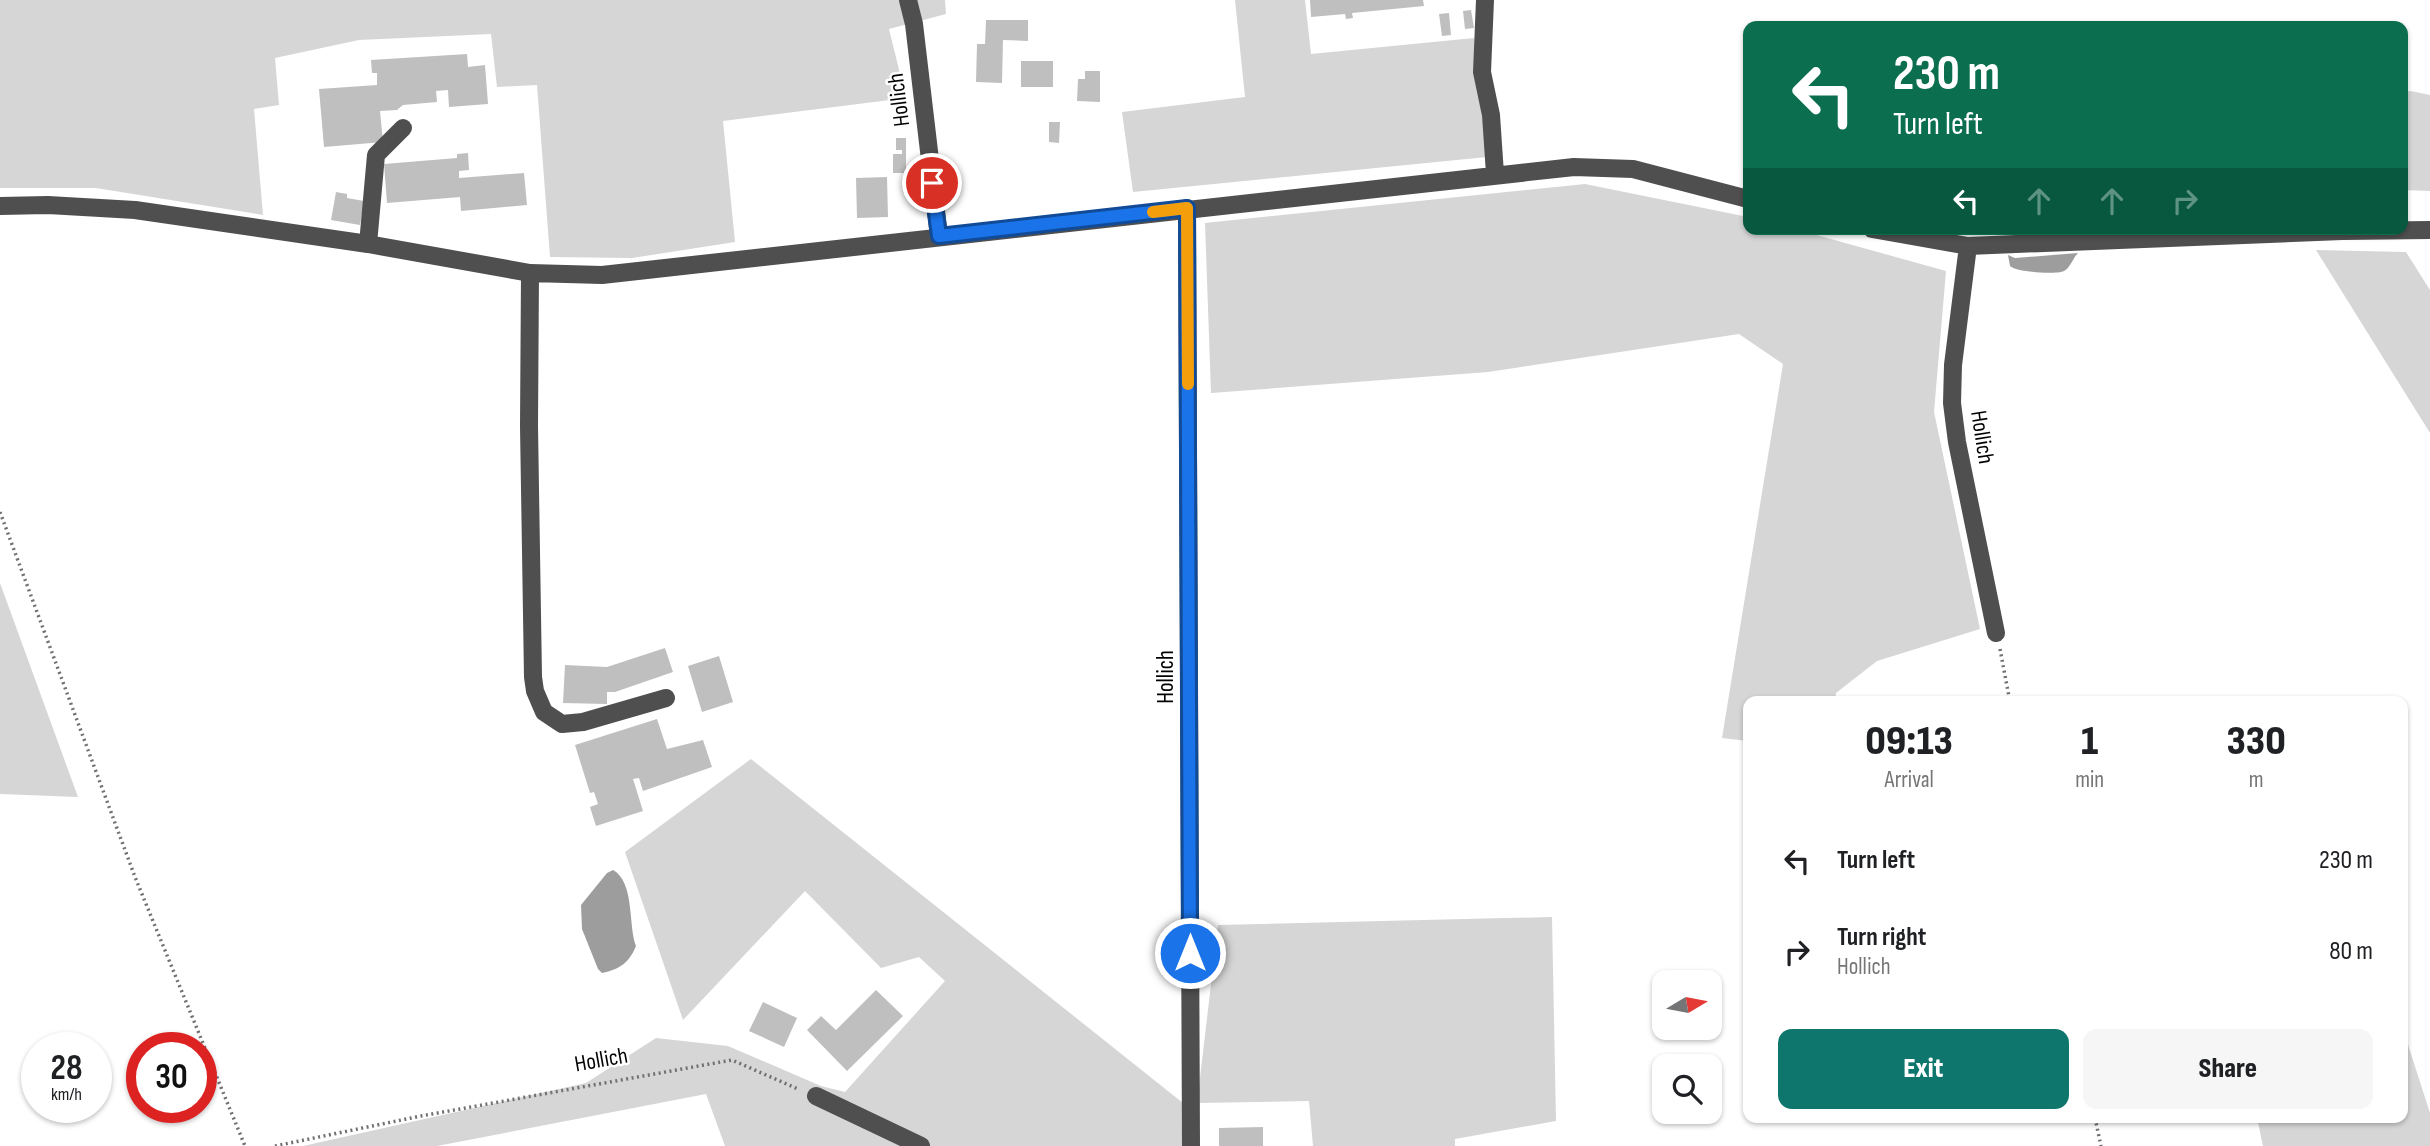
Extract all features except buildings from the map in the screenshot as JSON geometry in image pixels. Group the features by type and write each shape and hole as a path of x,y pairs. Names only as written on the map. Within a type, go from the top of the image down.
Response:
{"street":[{"name":"Hollich","path":"908,0 914,24 939,236"},
{"path":"1485,0 1482,72 1491,115 1495,174"},
{"path":"368,244 376,155 403,128"},
{"path":"0,206 48,205 135,210 368,244 530,273 602,275 1574,167 1633,169 1743,198"},
{"name":"Hollich","path":"1187,208 1191,1146"},
{"path":"2408,230 2430,230"},
{"path":"1906,235 1968,246 2242,235"},
{"name":"Hollich","path":"1968,246 1953,365 1952,403 1957,442 1996,633"},
{"path":"530,273 530,554 535,691 544,712 562,724 583,722 666,698"},
{"path":"816,1097 921,1146"}],"path":[{"path":"0,512 135,877 245,1146"},
{"path":"1996,633 2009,696"},
{"name":"Hollich","path":"275,1146 421,1116 732,1060 816,1097"},
{"path":"2096,1123 2101,1146"}],"shaded area":[{"path":"0,0 945,0 946,14 889,29 906,98 723,121 735,242 632,258 550,257 537,85 497,87 491,34 359,40 275,58 279,105 254,109 263,215 96,188 0,188"},
{"path":"1235,0 1305,0 1311,54 1474,38 1487,157 1133,192 1122,112 1245,97"},
{"path":"2408,91 2430,95 2430,191 2408,190"},
{"path":"1585,184 1743,216 1743,235 1817,235 1946,271 1934,412 1980,629 1877,661 1836,696 1743,696 1743,740 1722,738 1783,364 1739,334 1488,372 1211,393 1205,223"},
{"path":"2316,250 2406,252 2430,290 2430,433"},
{"path":"2078,253 2066,270 2053,273 2014,268 2010,266 2008,255 2015,258"},
{"path":"0,583 78,797 0,794"},
{"path":"751,759 1183,1103 1184,1146 725,1146 706,1094 437,1146 303,1146 586,1083 656,1038 728,1046 821,1086 845,1092 945,981 919,957 881,968 805,891 683,1020 625,852"},
{"path":"613,870 625,884 636,946 623,964 602,973 582,929 581,905 607,873"},
{"path":"1552,917 1556,1121 1455,1139 1455,1146 1313,1146 1309,1101 1197,1103 1218,925"},
{"path":"2408,1045 2430,1113 2430,1146 2263,1146 2258,1123 2408,1123"}],"slow traffic":[{"path":"1153,212 1187,208 1188,384"}],"route":[{"path":"932,183 939,236 1187,208 1190,953"}]}
